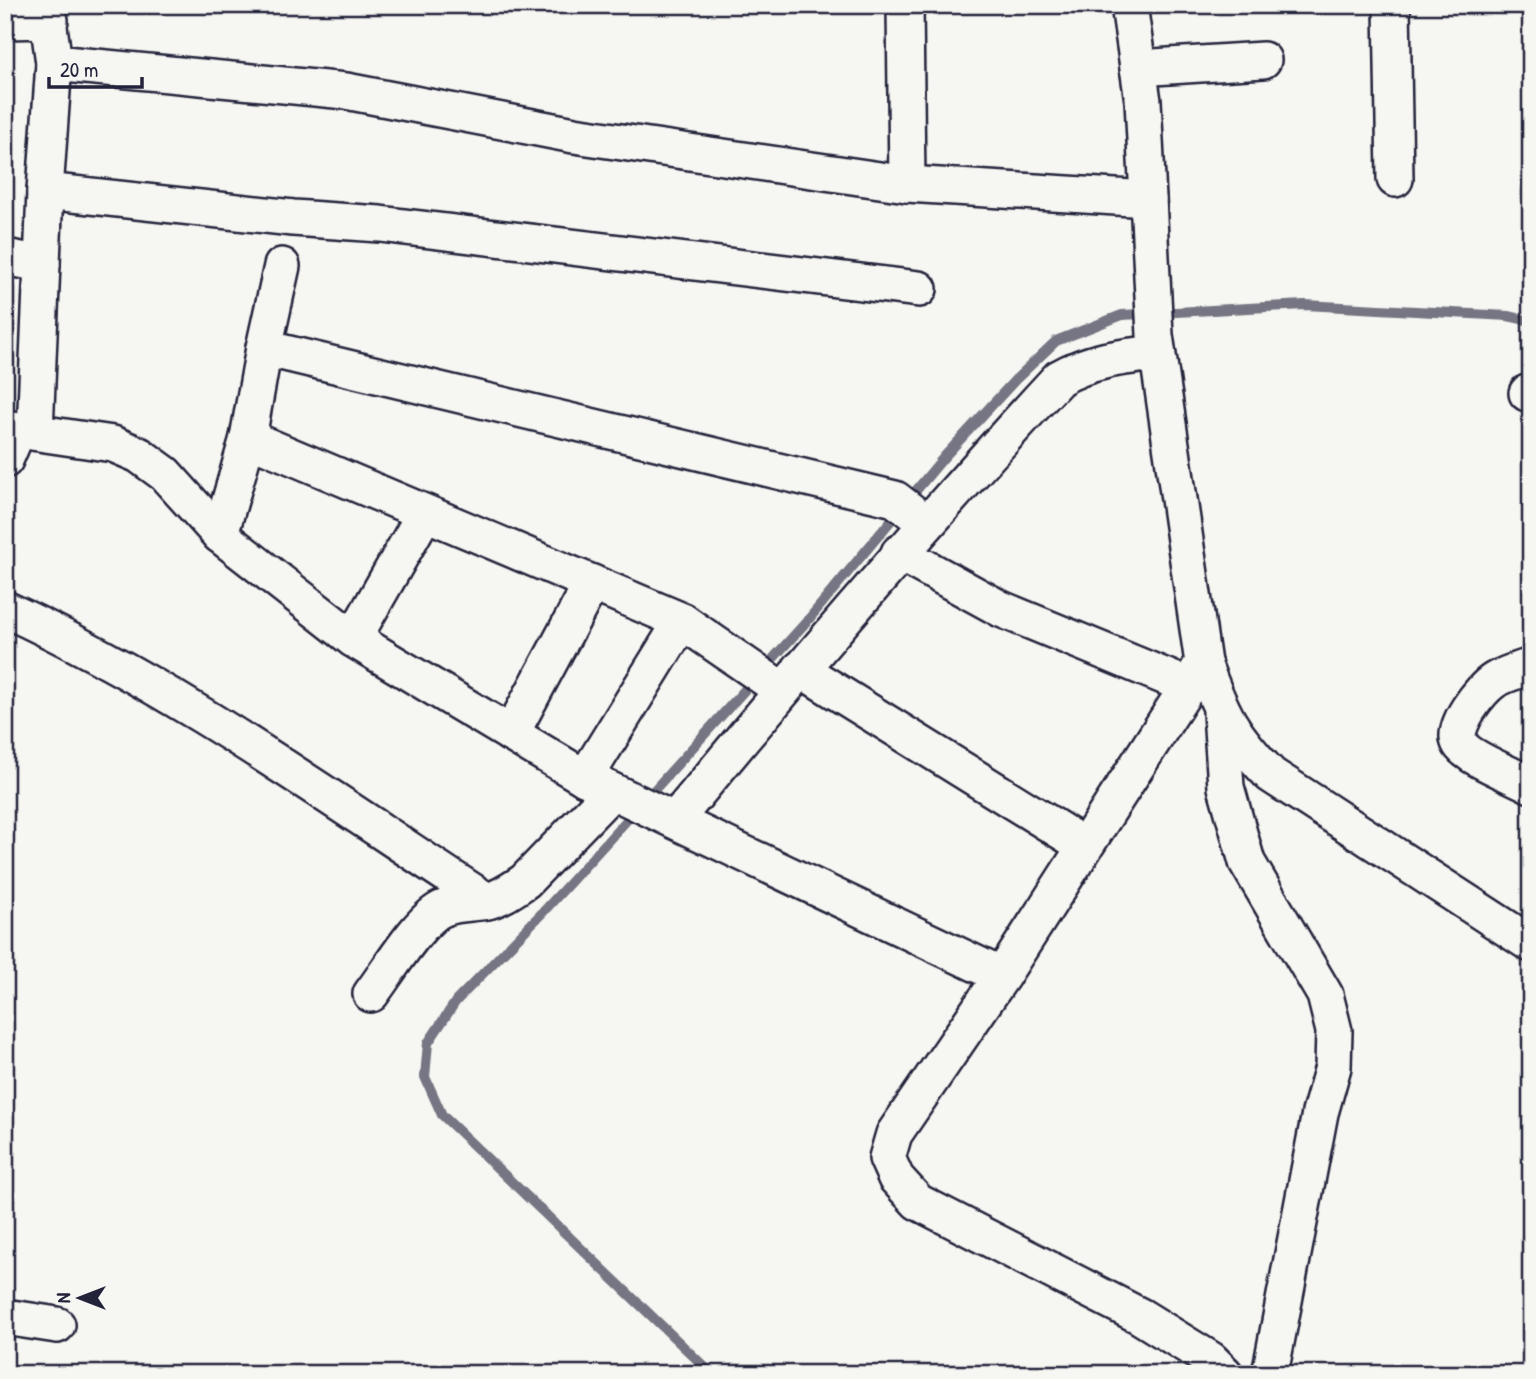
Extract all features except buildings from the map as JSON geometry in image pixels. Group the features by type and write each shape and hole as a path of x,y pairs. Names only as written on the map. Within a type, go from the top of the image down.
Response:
{"street":[{"path":"905,5 907,184"},
{"path":"1129,5 1143,102 1156,344 1196,674 1241,744 1271,775 1531,944"},
{"path":"1392,5 1395,179"},
{"path":"5,21 48,13 54,63 42,254 16,437 113,444 139,455 165,474 220,536 353,639 511,734 631,800 1002,976"},
{"path":"1138,68 1262,60"},
{"path":"54,63 346,91 574,135 907,184 1147,199"},
{"path":"44,195 380,224 919,289"},
{"path":"5,257 42,254"},
{"path":"220,536 248,438 282,266"},
{"path":"371,994 428,919 441,909 465,902 488,901 510,891 791,679 899,553 913,512 1059,378 1082,365 1156,344"},
{"path":"264,348 913,512"},
{"path":"248,438 682,621 791,679 1085,846"},
{"path":"353,639 425,513"},
{"path":"899,553 1001,609 1196,674"},
{"path":"511,734 592,583"},
{"path":"5,608 58,633 180,702 488,901"},
{"path":"631,800 682,621"},
{"path":"1531,666 1494,680 1479,693 1460,726 1457,737 1461,746 1472,754 1531,785"},
{"path":"1196,674 1002,976 894,1134 887,1158 896,1178 918,1202 1140,1316 1212,1360 1225,1374"},
{"path":"1220,709 1226,788 1247,862 1325,995 1334,1031 1333,1067 1320,1113 1270,1374"},
{"path":"5,1317 57,1325"}],"waterway":[{"path":"646,799 808,620 944,457 1016,379 1056,341 1122,315 1305,305 1508,316 1531,321"},
{"path":"636,810 544,911 456,1001 428,1043 425,1077 442,1115 712,1374"}]}
